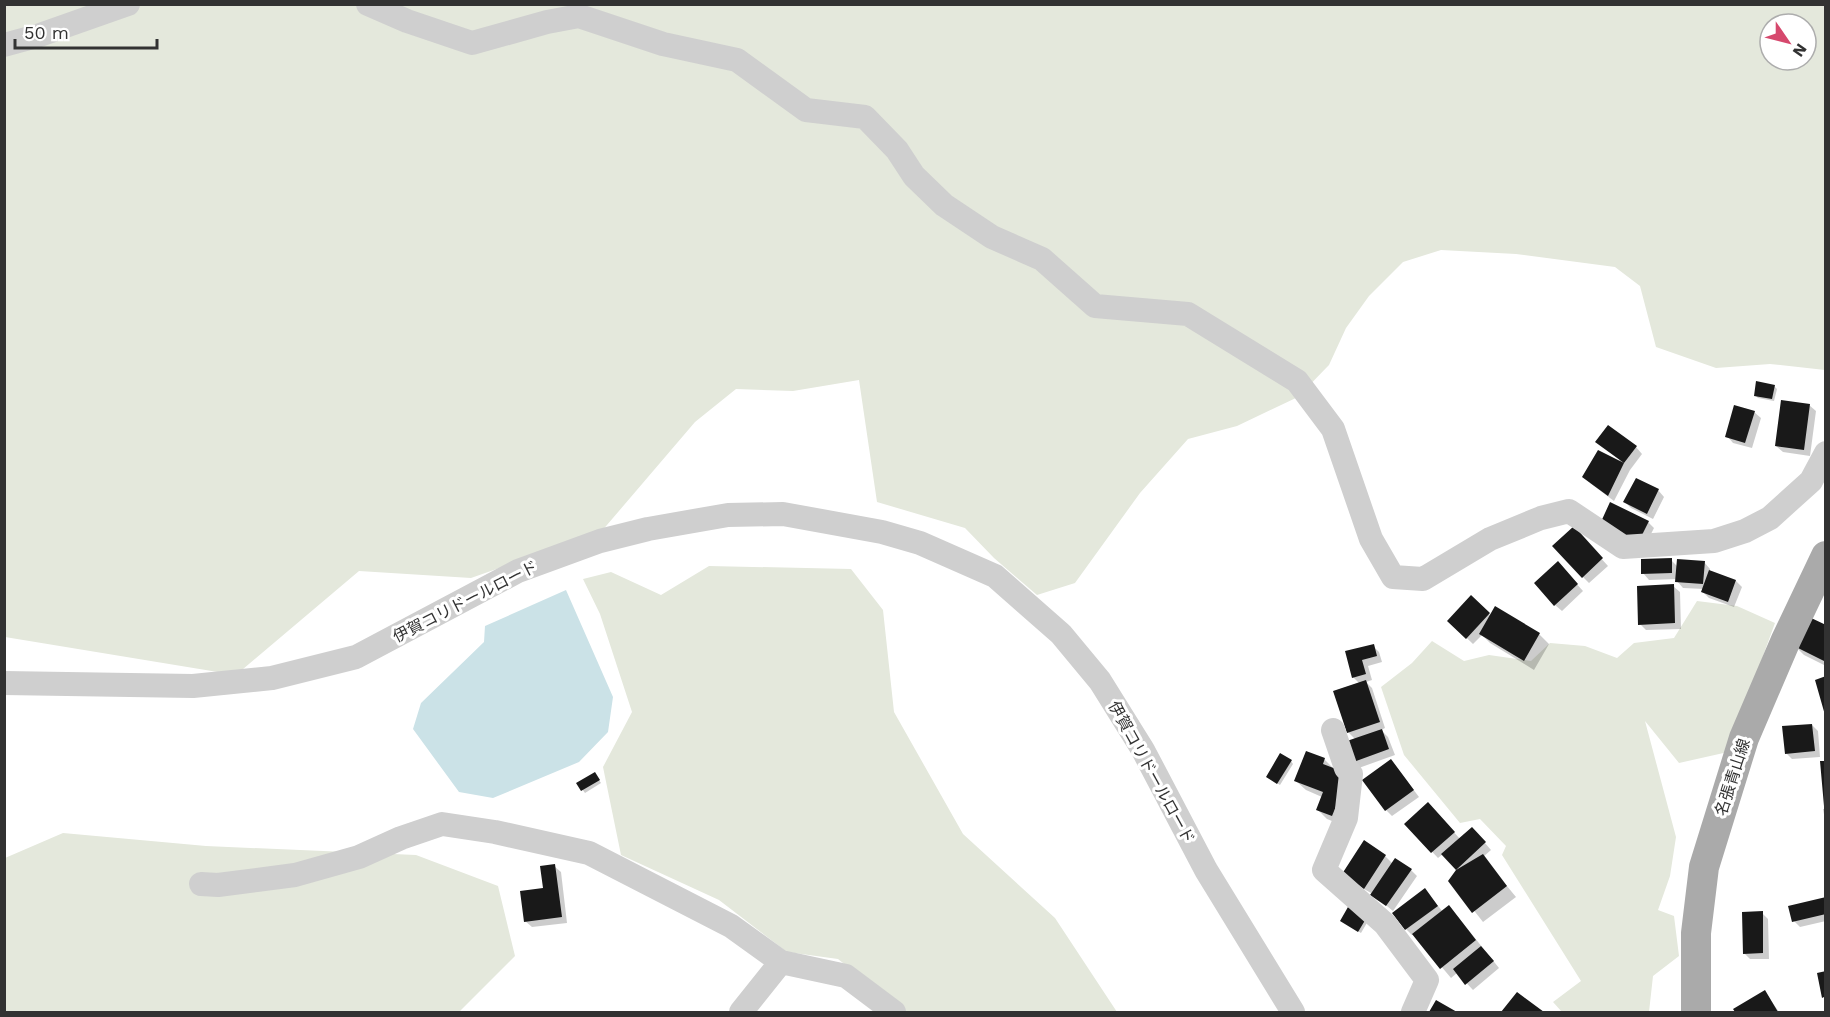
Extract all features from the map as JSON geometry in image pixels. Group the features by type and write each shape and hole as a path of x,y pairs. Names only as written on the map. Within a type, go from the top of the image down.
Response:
{"main road":[{"name":"名張青山線","path":"1696,1012 1696,933 1704,867 1744,738 1786,640 1826,556"}],"street":[{"path":"4,45 37,36 128,4"},
{"path":"368,4 407,21 472,43 547,22 579,16 663,44 736,60 806,110 865,117 897,150 914,176 944,205 992,237 1042,259 1095,306 1188,314 1297,381 1333,429 1371,539 1393,578 1423,579 1490,539 1541,518 1569,512 1623,547 1714,542 1745,531 1770,518 1811,481 1826,453"},
{"name":"伊賀コリドールロード","path":"4,683 193,686 272,678 356,657 518,571 600,541 648,529 717,517 783,514 882,532 920,543 995,576 1061,634 1100,681 1143,750 1206,870 1293,1012"},
{"path":"1333,730 1346,768 1351,774 1346,818 1324,870 1385,924 1427,980 1413,1012"},
{"path":"201,884 218,885 295,875 359,857 401,838 442,824 506,835 589,853 732,926 781,962 846,976 894,1012"},
{"path":"741,1012 781,962"}],"shaded area":[{"path":"4,5 1825,5 1825,370 1770,364 1716,368 1656,347 1640,286 1615,267 1516,254 1441,250 1403,262 1369,296 1346,328 1329,365 1298,397 1237,426 1188,439 1140,493 1075,583 1037,595 994,558 965,528 877,502 859,380 793,391 736,389 695,422 601,532 471,578 359,571 236,675 5,637"},
{"path":"709,566 851,569 883,610 894,712 963,834 1055,918 1117,1012 904,1012 838,959 787,952 719,900 621,855 603,767 632,712 600,614 583,579 611,572 661,595"},
{"path":"1697,601 1737,606 1775,623 1728,752 1679,763 1645,721 1676,837 1670,876 1658,910 1674,916 1679,956 1653,976 1649,1012 1562,1012 1553,1002 1581,981 1502,855 1506,846 1480,819 1460,823 1404,755 1381,687 1412,663 1432,641 1464,661 1489,655 1531,661 1550,643 1585,646 1617,658 1634,643 1674,638"},
{"path":"63,833 206,846 416,855 498,886 515,956 459,1012 5,1012 5,858"}],"water":[{"path":"566,590 613,697 608,732 579,762 493,798 459,792 413,729 421,703 484,642 485,626"}],"building":[{"path":"1756,381 1775,385 1772,399 1754,396"},
{"path":"1781,400 1810,404 1804,450 1775,446"},
{"path":"1734,405 1755,411 1745,443 1725,437"},
{"path":"1608,425 1637,446 1624,463 1595,442"},
{"path":"1598,450 1624,463 1608,496 1582,477"},
{"path":"1636,478 1659,489 1647,514 1623,502"},
{"path":"1610,502 1649,521 1638,543 1600,524"},
{"path":"1574,526 1603,558 1582,578 1552,546"},
{"path":"1672,558 1672,573 1641,574 1641,559"},
{"path":"1677,559 1705,561 1703,584 1675,582"},
{"path":"1558,561 1578,584 1554,606 1534,583"},
{"path":"1709,570 1736,580 1728,602 1701,592"},
{"path":"1674,584 1675,623 1638,625 1637,586"},
{"path":"1471,595 1490,613 1466,639 1447,621"},
{"path":"1495,606 1540,633 1524,661 1479,634"},
{"path":"1807,616 1826,625 1826,662 1792,645"},
{"path":"1374,644 1377,656 1362,660 1366,674 1352,678 1345,651"},
{"path":"1826,676 1826,715 1825,715 1815,680"},
{"path":"1366,680 1380,722 1347,733 1333,691"},
{"path":"1812,724 1815,751 1785,754 1782,726"},
{"path":"1382,729 1389,749 1348,764 1341,743"},
{"path":"1306,751 1325,758 1323,764 1349,774 1332,816 1316,810 1323,792 1294,781"},
{"path":"1280,753 1292,760 1277,784 1266,777"},
{"path":"1391,759 1414,790 1385,811 1362,780"},
{"path":"1820,761 1826,761 1826,806 1824,806"},
{"path":"595,772 600,780 581,791 576,783"},
{"path":"1428,802 1455,832 1431,853 1404,824"},
{"path":"1472,827 1486,842 1456,870 1441,854"},
{"path":"1364,840 1386,855 1364,889 1342,874"},
{"path":"1483,854 1507,886 1472,913 1448,881 1456,870"},
{"path":"1395,858 1412,869 1386,906 1370,895"},
{"path":"555,864 562,917 524,922 520,891 543,888 540,866"},
{"path":"1425,888 1438,906 1405,930 1392,913"},
{"path":"1826,897 1826,914 1792,922 1788,906"},
{"path":"1449,905 1476,940 1440,969 1412,934"},
{"path":"1348,907 1367,917 1358,932 1340,921"},
{"path":"1763,911 1763,953 1743,954 1742,912"},
{"path":"1481,946 1494,961 1465,985 1453,969"},
{"path":"1826,971 1826,996 1822,998 1817,973"},
{"path":"1765,990 1778,1012 1735,1012 1733,1009"},
{"path":"1517,992 1544,1012 1501,1012"},
{"path":"1436,1000 1457,1012 1429,1012"}]}
